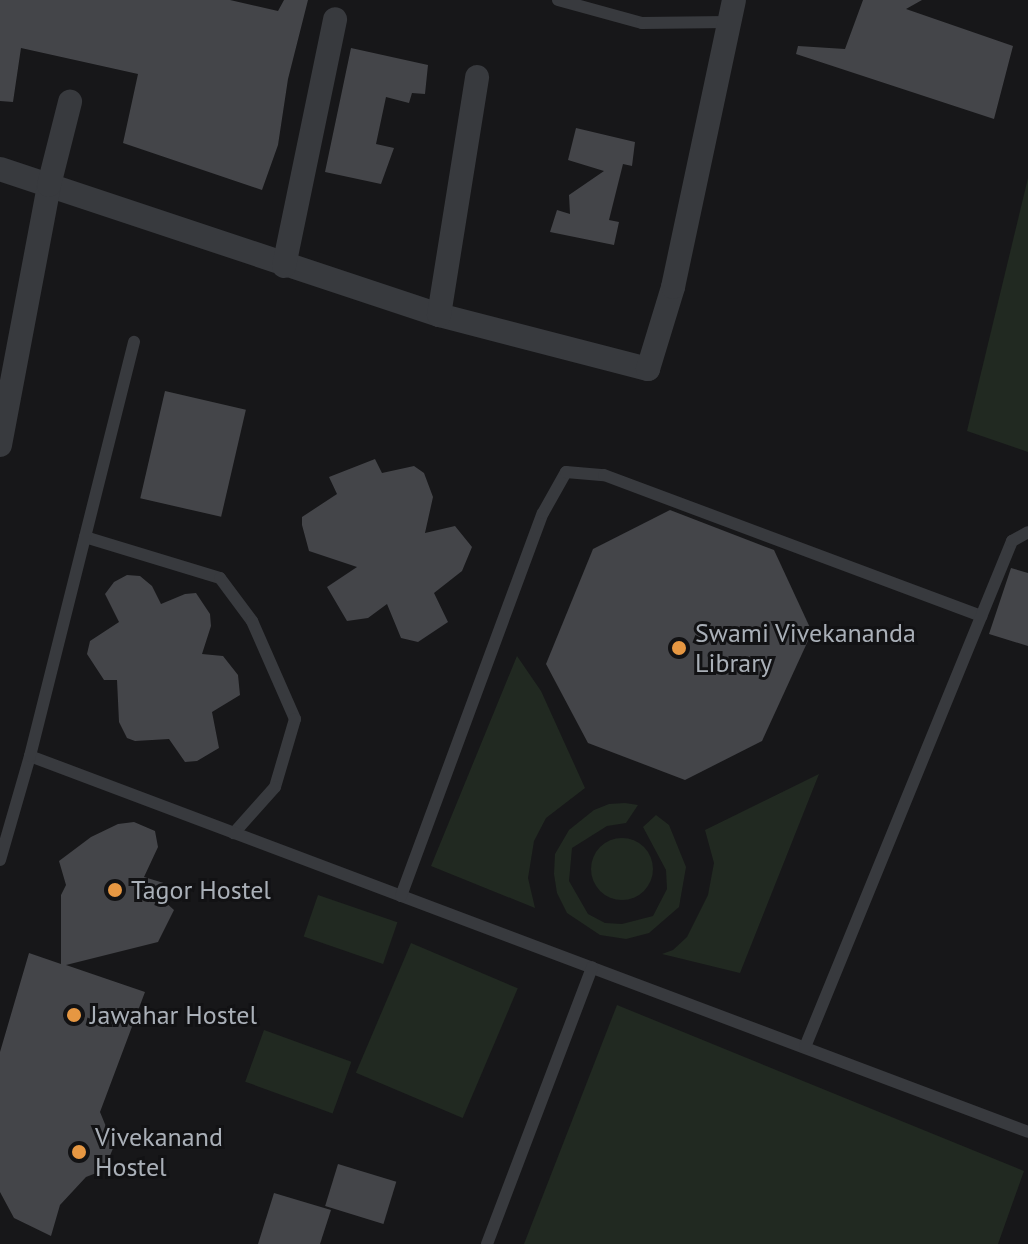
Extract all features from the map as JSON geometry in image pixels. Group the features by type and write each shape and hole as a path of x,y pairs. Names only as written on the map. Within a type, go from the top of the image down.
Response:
{"street":[{"path":"0,169 284,266 439,315 648,369 673,287 731,11"},
{"path":"284,266 335,19"},
{"path":"439,315 477,77"},
{"path":"0,445 49,185 70,102"}],"lane":[{"path":"558,0 642,23 731,11"},
{"path":"0,860 30,756 134,342"},
{"path":"401,896 543,513 566,472 604,475 981,616"},
{"path":"805,1047 1012,541 1028,532"},
{"path":"85,537 220,578 252,621 295,719 275,787 234,833"},
{"path":"30,756 1028,1132"},
{"path":"487,1244 592,967"}],"shaded area":[{"path":"1028,178 1028,452 967,431"},
{"path":"517,656 541,691 585,788 546,818 534,841 528,878 535,908 431,866"},
{"path":"819,774 740,973 662,954 673,950 687,937 708,895 714,863 705,830"},
{"path":"609,804 638,805 626,823 607,826 572,848 569,881 588,914 605,923 622,924 653,916 667,889 666,870 643,827 656,815 669,825 686,867 679,907 649,933 626,939 600,935 567,913 557,893 554,874 555,854 569,830 594,810"},
{"path":"616,838 628,838 644,847 651,857 651,881 644,891 628,900 616,900 596,886 591,875 591,863 605,843"},
{"path":"318,895 397,922 383,964 304,937"},
{"path":"411,943 518,988 463,1118 356,1073"},
{"path":"617,1005 1024,1171 998,1244 524,1244"},
{"path":"264,1030 351,1062 333,1113 245,1082"}],"building":[{"path":"0,0 230,0 278,11 284,0 308,0 288,79 278,145 262,190 123,143 138,74 21,48 13,102 0,101"},
{"path":"863,0 922,0 906,9 1013,46 994,119 796,54 798,46 845,49"},
{"path":"351,48 428,65 425,94 412,93 409,103 386,97 376,144 394,148 381,184 325,172"},
{"path":"576,128 635,142 632,166 623,164 609,220 619,222 614,245 550,232 557,210 570,214 569,195 604,171 568,160"},
{"path":"165,391 246,410 221,517 140,498"},
{"path":"375,459 382,473 414,466 424,473 433,497 425,533 455,526 472,547 462,571 434,593 448,622 418,642 401,638 387,604 368,618 347,621 327,587 357,567 309,551 302,525 302,517 337,494 329,477"},
{"name":"Swami Vivekananda Library","path":"670,510 774,550 812,632 762,741 685,780 588,743 546,664 593,549"},
{"path":"1011,568 1028,573 1028,646 989,634"},
{"path":"127,575 140,576 152,586 161,604 196,593 210,614 211,626 202,654 223,656 238,675 240,695 212,712 219,748 197,761 185,762 169,739 135,741 127,738 119,722 117,680 104,680 87,654 90,641 119,622 105,594 114,582"},
{"path":"134,822 155,831 158,847 144,877 167,884 163,900 174,910 158,942 66,965 145,992 100,1112 114,1146 104,1170 86,1177 60,1205 51,1236 14,1218 0,1192 0,1052 29,953 61,964 61,895 66,885 59,861 91,837 118,824"},
{"path":"338,1164 396,1182 383,1224 325,1206"},
{"path":"274,1193 331,1210 320,1244 258,1244"}],"place":[{"name":"Swami Vivekananda Library","path":"679,648"},
{"name":"Tagor Hostel","path":"115,890"},
{"name":"Jawahar Hostel","path":"74,1015"},
{"name":"Vivekanand Hostel","path":"79,1152"}]}
